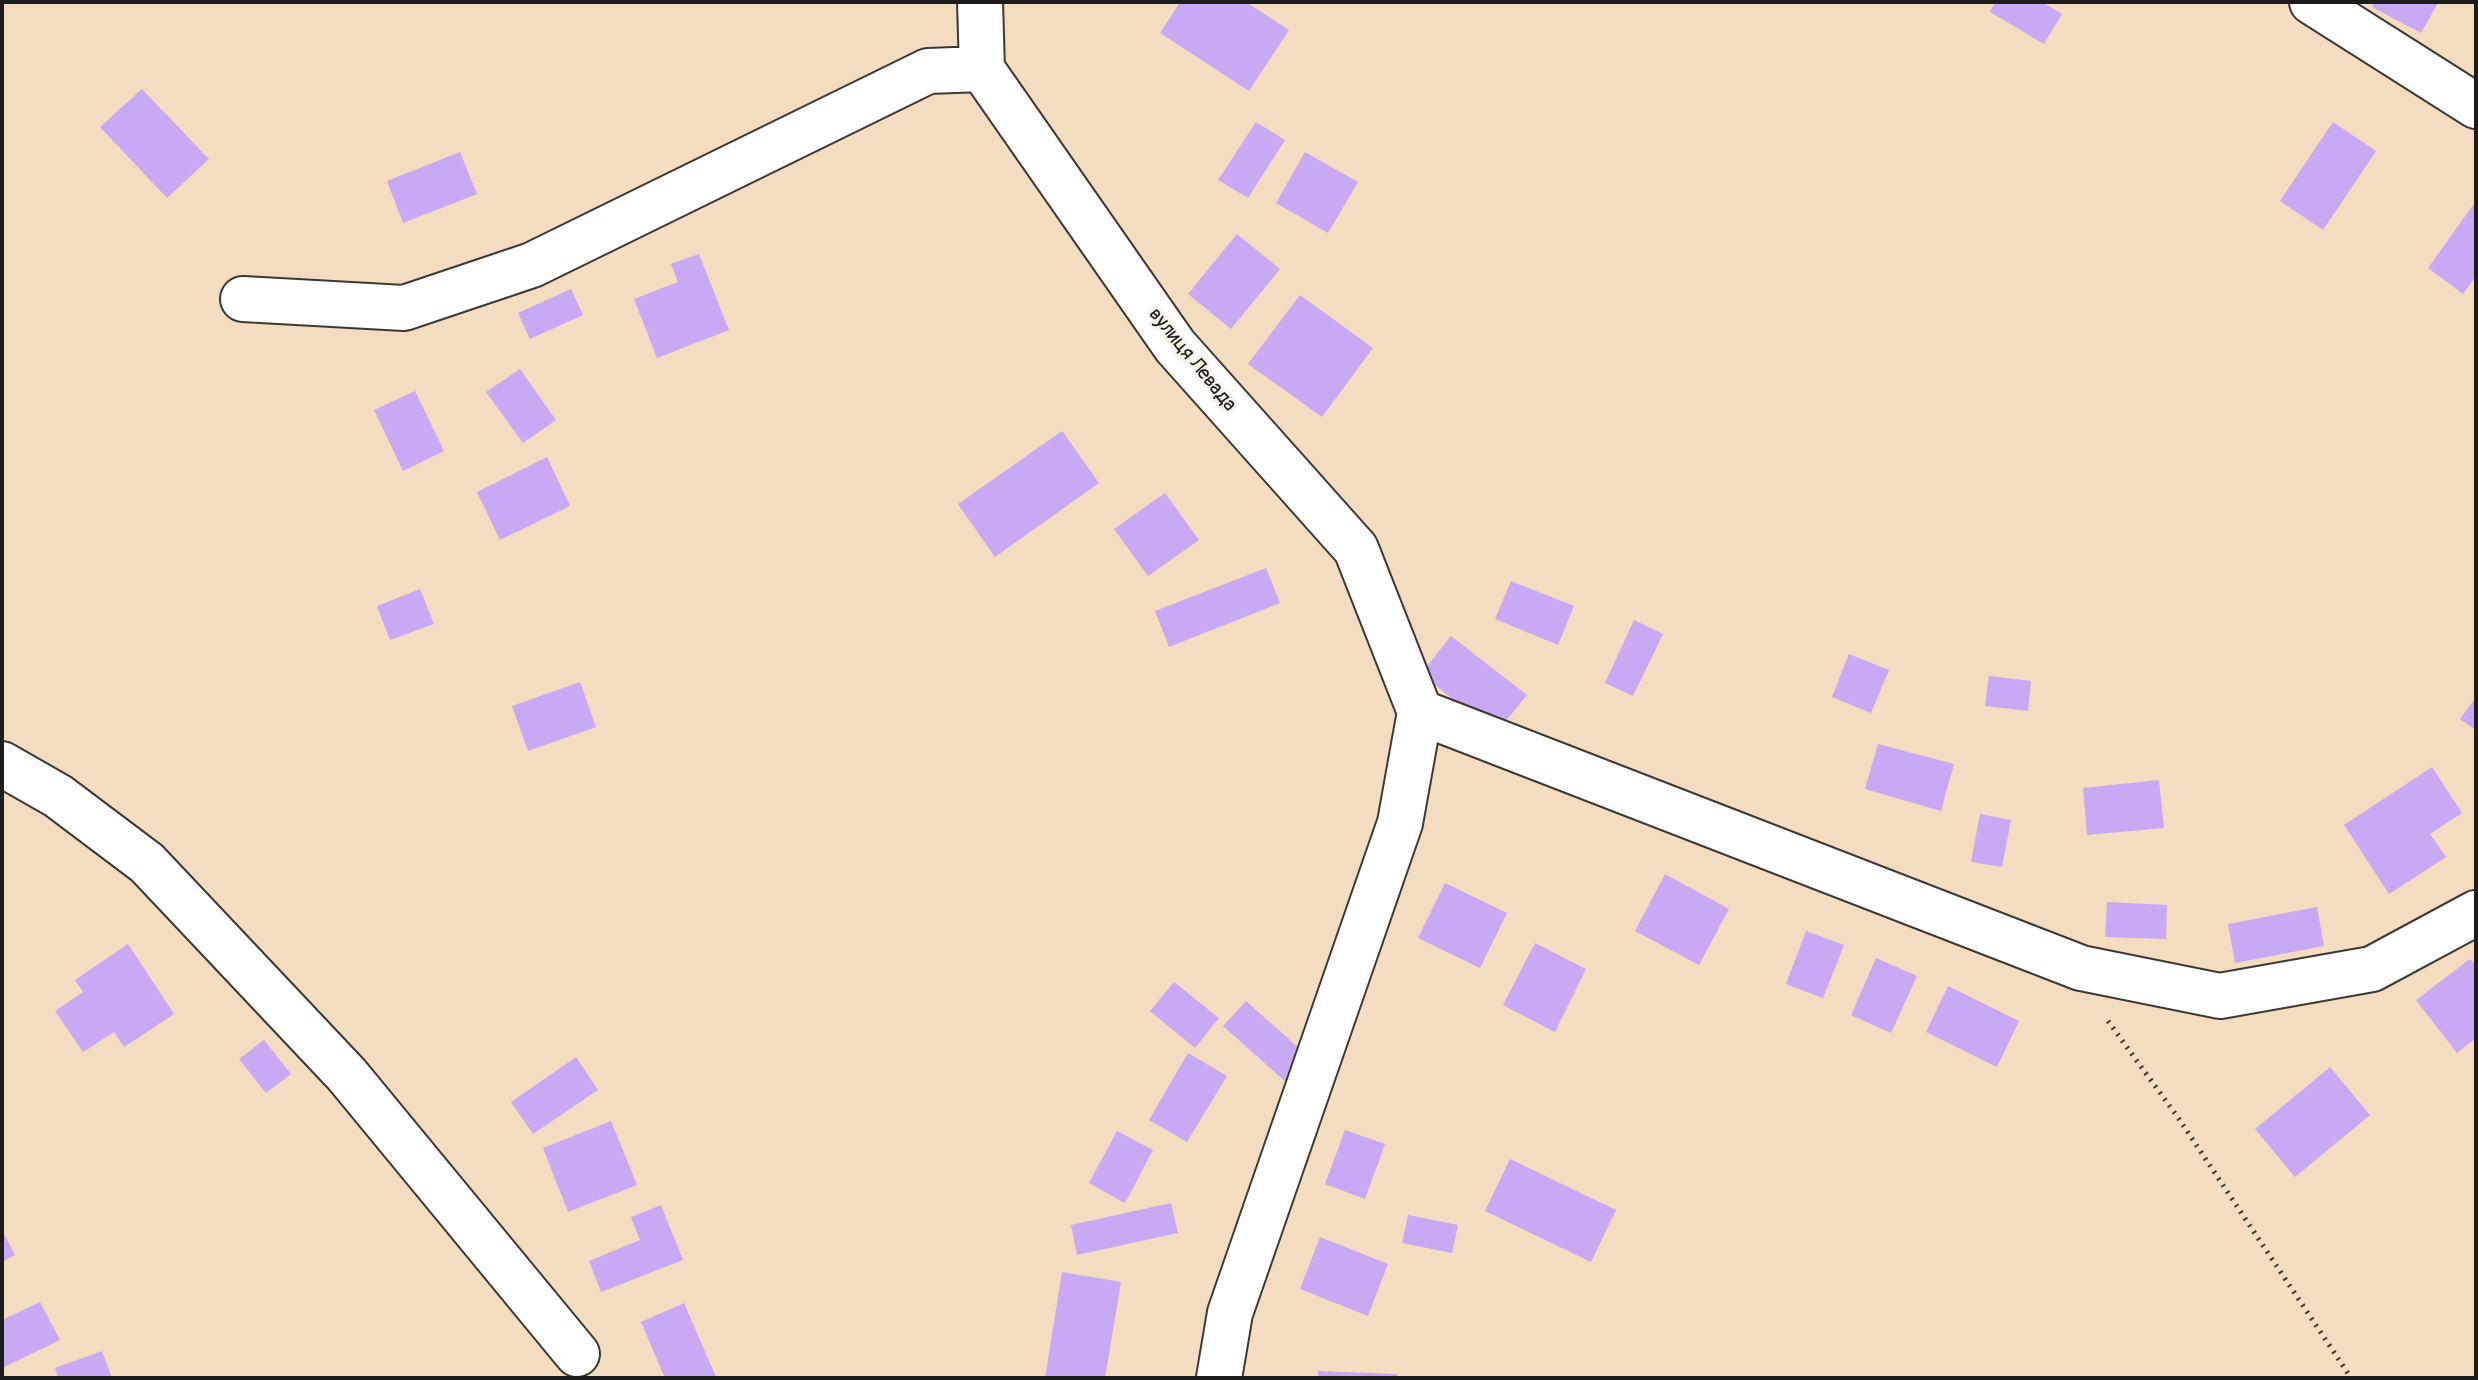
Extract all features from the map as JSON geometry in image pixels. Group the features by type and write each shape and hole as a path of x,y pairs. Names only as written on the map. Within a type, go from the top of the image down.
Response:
{"street":[{"path":"243,299 404,308 532,265 928,71 982,69 980,2"},
{"path":"2312,2 2476,106"},
{"name":"вулиця Левада","path":"982,69 1175,346 1356,549 1420,712"},
{"path":"1219,1378 1230,1313 1400,823 1420,712 2081,968 2220,996 2372,969 2476,913"},
{"path":"2,764 58,796 147,863 347,1075 577,1354"}],"path":[{"path":"2066,961 2179,1119 2351,1378"}],"building":[{"path":"1180,2 1246,2 1289,30 1249,91 1160,33"},
{"path":"1995,2 2042,2 2062,14 2044,44 1990,12"},
{"path":"2375,2 2438,3 2421,33 2372,7"},
{"path":"142,89 209,159 167,198 100,127"},
{"path":"1256,122 1285,140 1248,198 1218,180"},
{"path":"2333,122 2376,151 2323,230 2280,201"},
{"path":"460,152 477,194 403,223 387,181"},
{"path":"1305,152 1358,182 1328,233 1276,203"},
{"path":"2476,201 2476,276 2463,294 2428,268"},
{"path":"1237,234 1280,269 1231,329 1188,294"},
{"path":"699,254 729,330 657,358 634,299 678,282 671,264"},
{"path":"571,289 583,315 530,339 518,313"},
{"path":"1300,295 1373,348 1322,417 1248,364"},
{"path":"520,369 556,420 523,443 486,392"},
{"path":"415,391 444,451 403,471 374,410"},
{"path":"1062,431 1099,483 995,557 958,504"},
{"path":"547,457 570,506 500,540 477,492"},
{"path":"1165,493 1199,540 1148,576 1114,529"},
{"path":"1266,568 1280,603 1169,647 1155,611"},
{"path":"1511,581 1574,606 1558,645 1495,619"},
{"path":"420,589 434,624 390,640 377,606"},
{"path":"1634,620 1663,634 1633,696 1605,683"},
{"path":"1451,636 1527,695 1496,733 1421,674"},
{"path":"1849,654 1889,670 1871,713 1832,697"},
{"path":"1989,676 2031,681 2028,711 1985,706"},
{"path":"580,682 596,727 528,751 512,706"},
{"path":"2476,697 2476,730 2460,719"},
{"path":"1878,744 1954,764 1941,811 1865,789"},
{"path":"2432,767 2462,813 2430,834 2446,857 2389,894 2344,825"},
{"path":"2159,780 2164,828 2087,835 2083,788"},
{"path":"1980,814 2011,820 2002,867 1971,862"},
{"path":"1665,874 1729,909 1699,965 1635,931"},
{"path":"1445,883 1507,913 1480,968 1418,938"},
{"path":"2107,902 2167,905 2166,939 2105,937"},
{"path":"2317,907 2324,946 2235,963 2228,924"},
{"path":"1806,931 1844,945 1823,998 1786,984"},
{"path":"1535,943 1586,969 1555,1032 1503,1005"},
{"path":"128,944 174,1014 124,1047 114,1032 83,1052 55,1011 83,992 75,980"},
{"path":"1876,958 1917,976 1891,1033 1851,1015"},
{"path":"2470,959 2476,966 2476,1038 2457,1053 2416,1000"},
{"path":"1174,982 1219,1018 1195,1048 1150,1011"},
{"path":"1948,986 2019,1021 1997,1067 1926,1032"},
{"path":"1246,1001 1309,1057 1287,1083 1223,1026"},
{"path":"264,1040 291,1074 266,1093 239,1059"},
{"path":"1188,1053 1227,1076 1187,1142 1149,1120"},
{"path":"576,1057 598,1090 533,1134 511,1102"},
{"path":"2330,1067 2370,1115 2295,1177 2255,1129"},
{"path":"611,1121 637,1185 568,1212 543,1148"},
{"path":"1345,1130 1385,1144 1365,1199 1325,1184"},
{"path":"1117,1131 1153,1150 1125,1203 1089,1183"},
{"path":"1510,1159 1616,1210 1591,1262 1485,1211"},
{"path":"1171,1203 1178,1233 1077,1255 1071,1225"},
{"path":"661,1205 683,1260 601,1292 589,1261 640,1240 631,1217"},
{"path":"1408,1215 1458,1225 1452,1253 1402,1243"},
{"path":"2,1230 15,1255 2,1262"},
{"path":"1320,1237 1388,1264 1368,1316 1300,1289"},
{"path":"1062,1272 1121,1282 1105,1378 1045,1378"},
{"path":"40,1302 60,1340 2,1368 2,1320"},
{"path":"684,1303 716,1377 665,1378 641,1322"},
{"path":"102,1351 112,1378 58,1378 55,1368"},
{"path":"1318,1371 1397,1374 1397,1378 1318,1378"}]}
